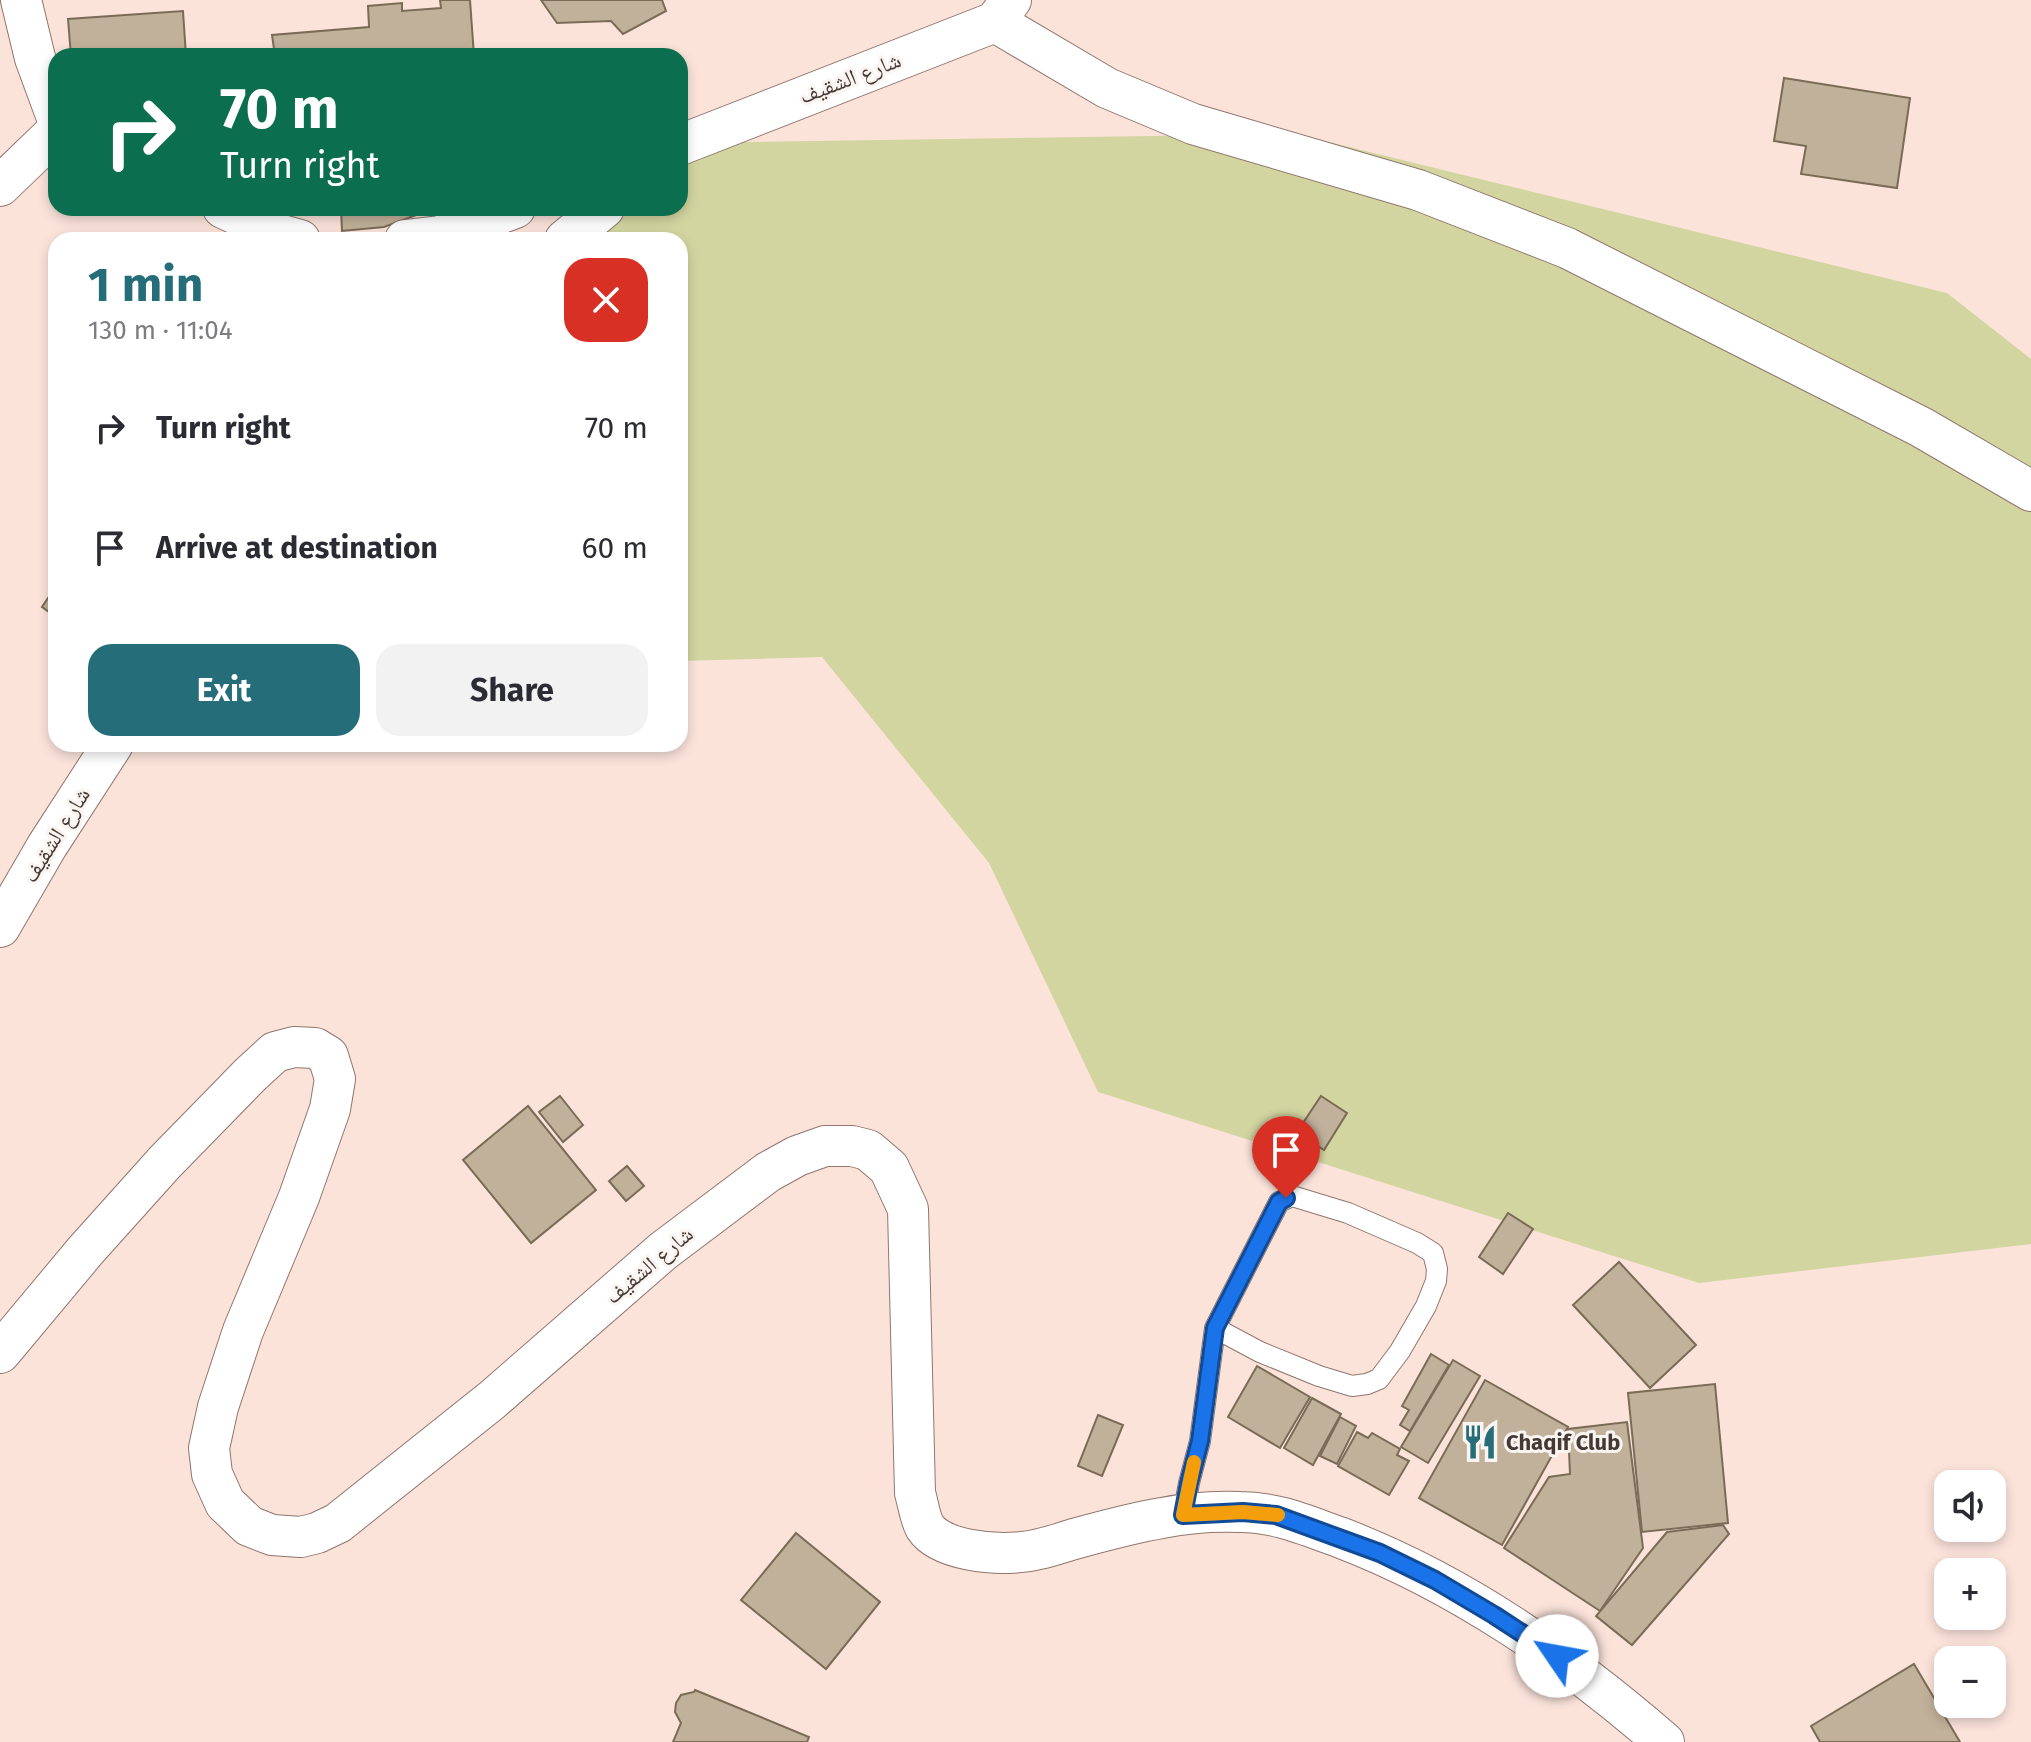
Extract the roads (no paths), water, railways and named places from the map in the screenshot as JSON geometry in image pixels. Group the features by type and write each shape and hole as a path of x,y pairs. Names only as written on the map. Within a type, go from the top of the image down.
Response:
{"street":[{"path":"21,0 35,58 48,93"},
{"path":"1003,11 1107,88 1193,124 1418,190 1567,248 1921,427 2031,491"},
{"name":"شارع الشقيف","path":"688,141 1003,11"},
{"path":"0,186 48,140"},
{"path":"240,216 275,232"},
{"path":"451,232 494,216"},
{"path":"575,232 594,216"},
{"name":"شارع الشقيف","path":"0,927 47,846 108,752"},
{"name":"شارع الشقيف","path":"0,1353 165,1162 251,1074 275,1052 294,1047 315,1048 328,1056 335,1079 330,1109 299,1197 243,1331 218,1407 209,1448 212,1474 225,1503 249,1526 272,1535 301,1537 338,1523 492,1400 663,1251 756,1181 797,1156 825,1146 852,1146 868,1150 889,1168 908,1209 915,1493 925,1528 946,1545 986,1553 1022,1552 1120,1527 1183,1515 1243,1512 1276,1515 1380,1553 1435,1580 1557,1656 1615,1699 1664,1742"}],"lane":[{"path":"1183,1515 1200,1441 1215,1328 1279,1202 1292,1196 1348,1213 1433,1253 1436,1281 1426,1306 1400,1351 1379,1379 1367,1384 1352,1386 1319,1376 1260,1352 1215,1328"}],"place":[{"name":"Chaqif Club","path":"1480,1442"}]}
